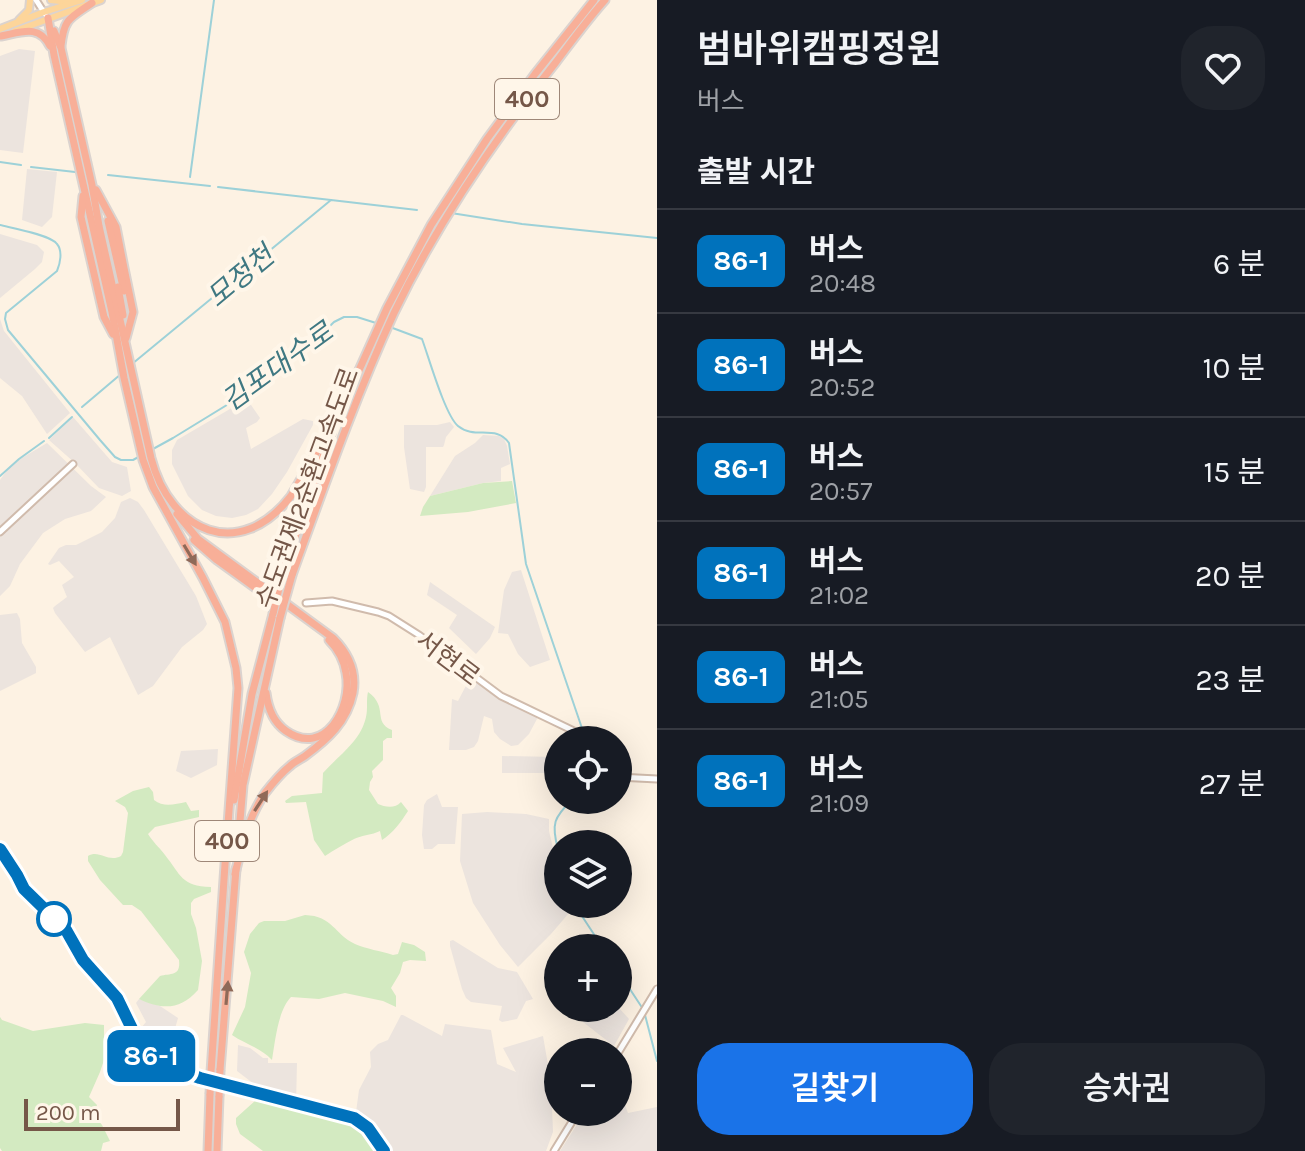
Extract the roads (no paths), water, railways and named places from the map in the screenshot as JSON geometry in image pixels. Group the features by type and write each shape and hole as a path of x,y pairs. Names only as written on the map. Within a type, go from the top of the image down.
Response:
{"highway":[{"name":"수도권제2순환고속도로","path":"208,1151 220,1070 243,785 271,661 283,571 338,415 376,331 503,117 594,0"},
{"name":"수도권제2순환고속도로","path":"451,202 589,17 605,0"},
{"path":"58,52 68,20 97,2"},
{"path":"46,15 58,52 144,429 147,475 220,612 236,668 237,706 227,838"},
{"path":"0,34 35,31 44,35 58,52"},
{"path":"88,185 116,230 133,312 120,356 136,433 159,482 179,518 198,539 333,638 347,655 354,676 349,709 337,729 291,765 265,793 244,836 235,874"},
{"path":"88,185 81,217 104,317 123,342"},
{"name":"수도권제2순환고속도로","path":"217,1151 211,1072 227,838 252,694 276,616 385,334 391,310"},
{"path":"173,506 190,520 210,530 236,532 263,524 291,496 338,415"},
{"path":"163,506 199,546 333,643 344,663 348,683 341,714 331,728 313,738 303,738 277,724 269,708 265,688 271,661"}],"main road":[{"path":"0,34 29,10 30,0"},
{"path":"51,0 80,0"},
{"path":"0,34 80,0"},
{"path":"16,23 97,2"}],"street":[{"path":"36,0 46,15"},
{"path":"0,532 73,464"},
{"name":"서현로","path":"306,603 332,601 389,616 431,643 489,688 563,726"},
{"path":"632,778 657,779"},
{"path":"0,849 24,889 66,930 83,960 117,998 137,1039 149,1054 169,1067 200,1078 354,1118 368,1128 384,1151"},
{"path":"627,1038 657,989"},
{"path":"554,1151 569,1126"}],"waterway":[{"path":"190,177 214,0"},
{"path":"0,162 21,165"},
{"path":"31,167 75,172"},
{"path":"108,175 210,186"},
{"path":"218,187 331,200"},
{"name":"모정천","path":"132,364 331,200 417,210"},
{"name":"모정천","path":"451,213 657,238"},
{"name":"김포대수로","path":"0,225 31,232 53,241 59,247 57,271 6,313 8,330 100,440 121,460 133,460 266,381 297,358 334,322 344,317 357,317 376,323"},
{"name":"김포대수로","path":"390,327 422,339 443,399 458,426 471,432 498,434 509,443 526,564 581,726"},
{"name":"모정천","path":"82,407 121,374"},
{"name":"모정천","path":"49,438 72,417"},
{"name":"모정천","path":"0,476 44,441"},
{"name":"김포대수로","path":"632,775 657,776"},
{"path":"555,830 560,814"},
{"path":"583,918 594,934"},
{"path":"632,992 641,1006"},
{"path":"645,1015 657,1061"}]}
